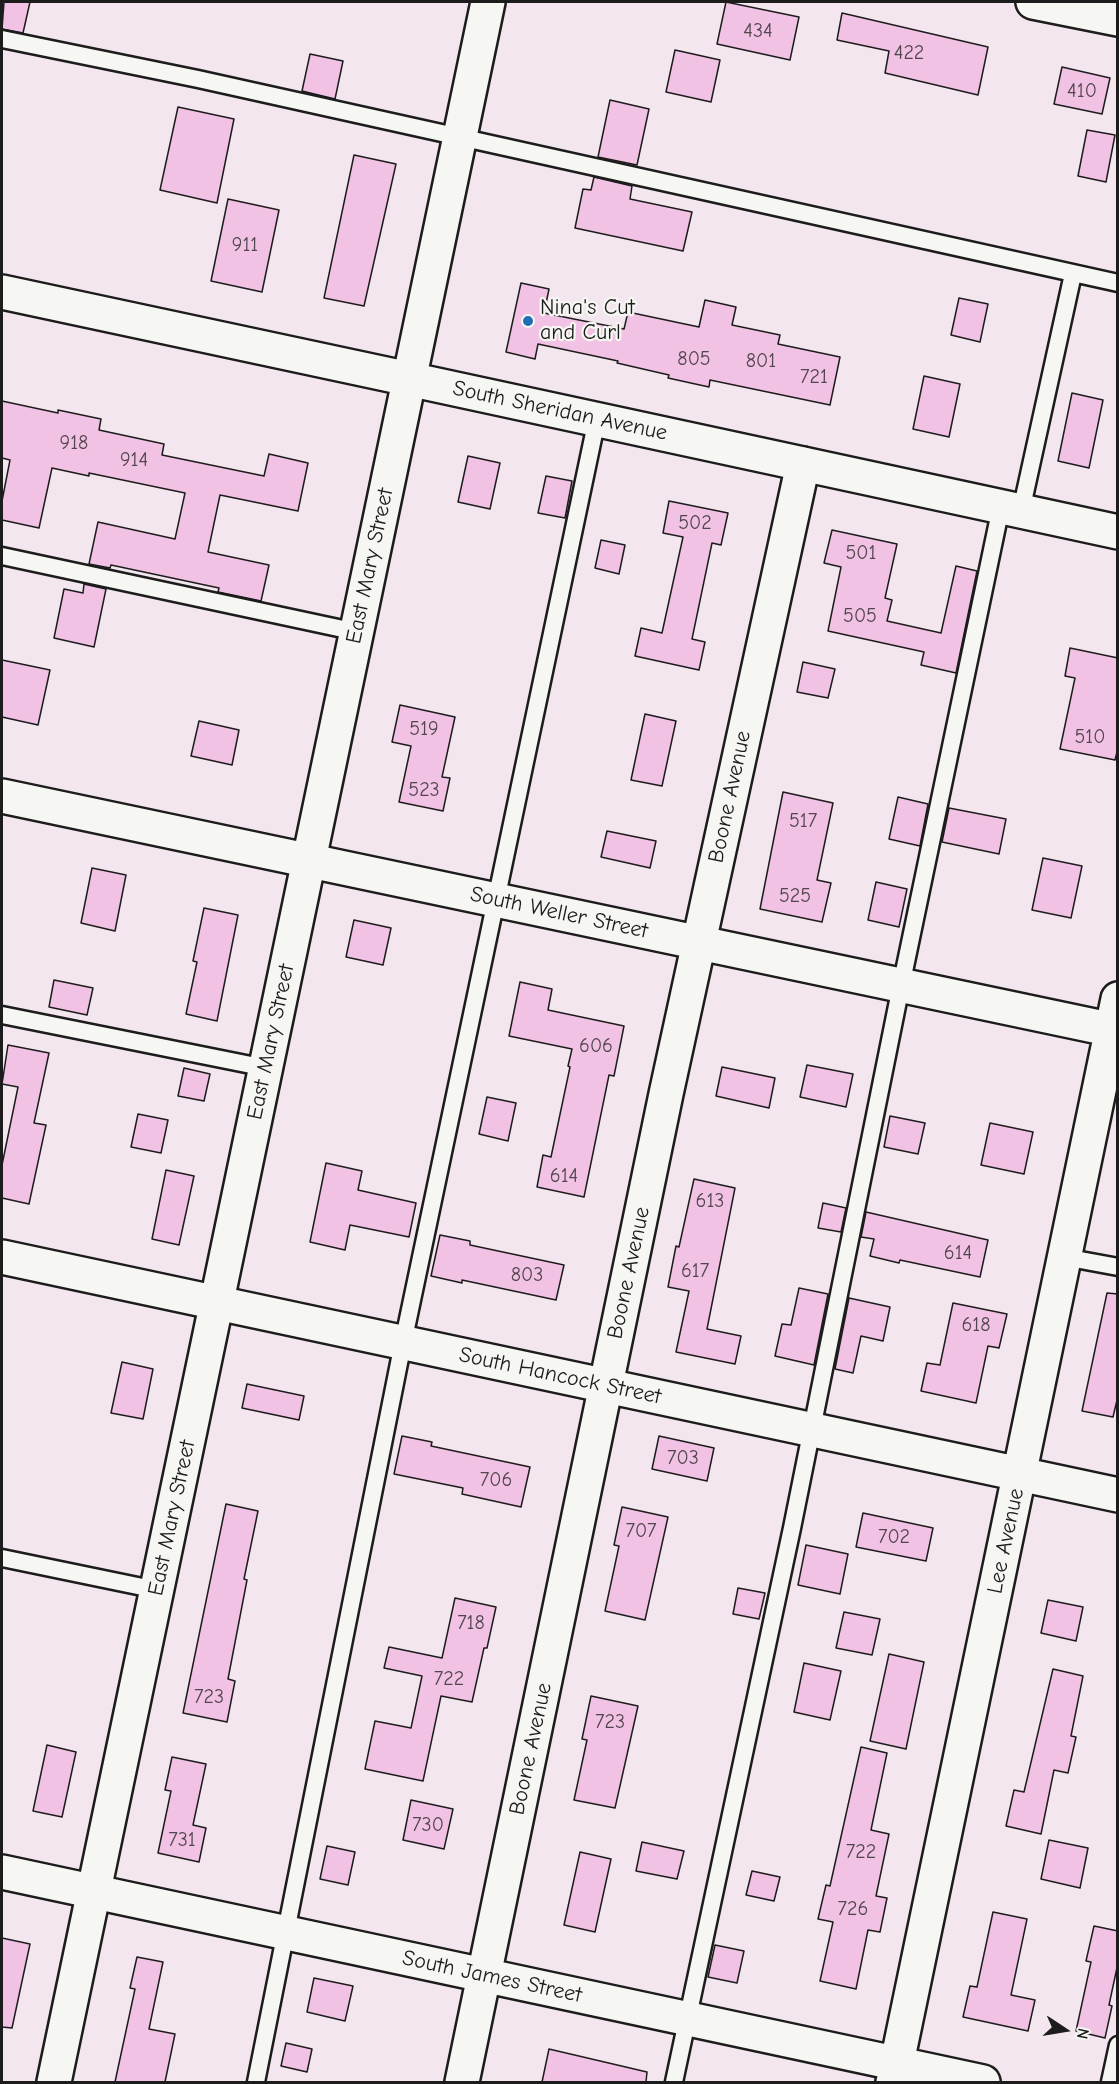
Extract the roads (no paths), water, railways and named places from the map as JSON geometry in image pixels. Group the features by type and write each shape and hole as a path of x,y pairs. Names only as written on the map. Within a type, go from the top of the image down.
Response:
{"street":[{"name":"East Mary Street","path":"54,2082 488,2"},
{"path":"1033,2 1118,19"},
{"name":"South Sheridan Avenue","path":"2,292 1118,532"},
{"name":"Boone Avenue","path":"462,2082 699,943 802,464"},
{"name":"South Weller Street","path":"2,795 1114,1031"},
{"name":"Lee Avenue","path":"895,2073 1064,1257 1114,1031 1118,999"},
{"name":"South Hancock Street","path":"2,1257 1118,1495"},
{"name":"South James Street","path":"2,1872 687,2019 895,2073 983,2082"}],"lane":[{"path":"2,39 198,79 1118,283"},
{"path":"674,2082 812,1430 901,986 1011,509 1073,274"},
{"path":"256,2082 404,1342 597,419"},
{"path":"2,556 357,633"},
{"path":"2,1015 266,1068"},
{"path":"1064,1257 1118,1268"},
{"path":"2,1558 157,1590"},
{"path":"1110,2082 1118,2045"}],"place":[{"name":"Nina's Cut and Curl","path":"528,321"}]}
